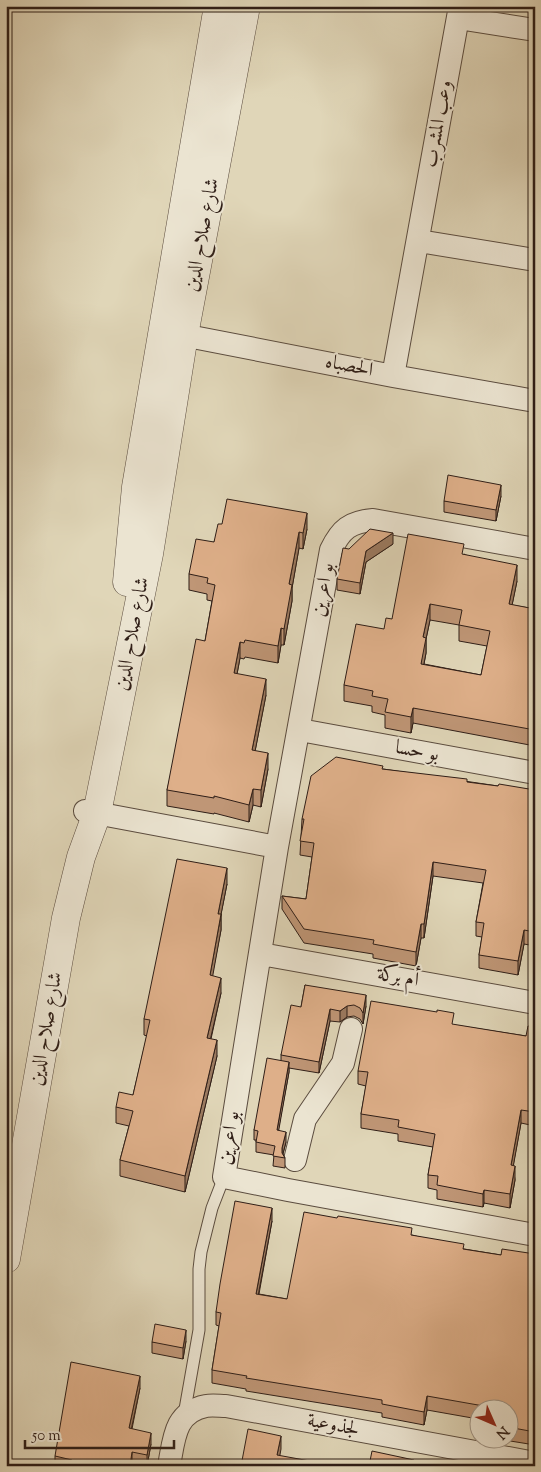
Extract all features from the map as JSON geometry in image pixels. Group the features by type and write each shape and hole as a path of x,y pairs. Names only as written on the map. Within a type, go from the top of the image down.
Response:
{"street":[{"name":"شارع صلاح الدين","path":"6,1259 68,910 149,554 174,333 218,6"},
{"name":"شارع صلاح الدين","path":"174,333 246,6"},
{"path":"459,12 535,30"},
{"name":"وعب المشرب","path":"393,376 459,12"},
{"path":"418,241 535,260"},
{"name":"الحصباه","path":"174,333 393,376 535,401"},
{"name":"بو اعرين","path":"535,549 373,520 360,521 347,527 337,537 331,550 300,730 277,847 224,1177 292,1173 535,1234"},
{"name":"بو حسا","path":"300,730 535,773"},
{"name":"شارع صلاح الدين","path":"6,1157 48,917 62,865 79,830 91,812"},
{"path":"91,812 277,847"},
{"name":"أم بركة","path":"261,954 535,1003"},
{"path":"292,1173 305,1119 340,1068 351,1029"},
{"name":"لجذوعية","path":"184,1416 205,1406 226,1406 535,1463"},
{"path":"169,1466 176,1429 184,1416"}],"lane":[{"path":"184,1416 199,1330 199,1269 201,1252 210,1216 224,1177"}],"building":[{"path":"448,475 501,485 496,510 444,501"},
{"path":"227,499 307,513 303,533 299,532 289,584 292,585 284,629 281,628 278,646 245,640 244,643 240,642 234,673 266,679 252,750 268,753 261,790 253,789 249,805 214,796 214,798 167,790 196,639 205,641 215,585 207,583 208,578 189,574 196,539 214,542 218,524 222,524"},
{"path":"370,529 393,533 366,551 360,583 337,579 343,548 349,549"},
{"path":"408,534 464,544 462,554 517,565 509,604 535,609 535,730 413,708 411,717 385,712 388,699 372,696 373,691 344,685 356,624 384,629 386,618 392,619","holes":["430,604 462,610 459,625 490,631 481,675 421,664 426,638 423,637"]},
{"path":"336,757 383,766 382,769 467,779 467,782 498,786 499,784 535,790 535,932 524,930 518,961 479,955 484,923 476,922 486,870 433,862 424,924 421,924 416,952 373,944 374,940 304,929 282,896 306,899 314,843 300,841 304,819 302,819 311,776"},
{"path":"177,859 227,868 218,914 221,914 210,975 221,978 207,1038 217,1040 185,1176 120,1160 133,1111 116,1107 119,1092 133,1095 150,1020 144,1019"},
{"path":"305,985 366,995 363,1013 360,1008 354,1005 347,1006 340,1011 330,1009 319,1062 281,1055 291,1005 301,1007"},
{"path":"371,1001 454,1013 452,1024 526,1036 528,1026 535,1027 535,1112 521,1110 511,1165 515,1166 510,1194 484,1190 483,1194 437,1185 438,1176 428,1175 435,1134 398,1127 399,1120 361,1114 368,1072 358,1071"},
{"path":"267,1058 289,1062 277,1130 286,1132 282,1148 285,1158 273,1156 275,1146 256,1142 258,1131 254,1130"},
{"path":"235,1201 272,1208 256,1294 287,1299 304,1212 412,1228 411,1235 464,1244 463,1249 501,1255 502,1249 535,1254 535,1432 518,1429 518,1400 468,1400 468,1403 427,1396 424,1412 382,1404 382,1400 246,1378 247,1376 212,1370 221,1313 216,1312"},
{"path":"155,1324 186,1330 183,1348 152,1342"},
{"path":"71,1362 140,1376 129,1428 151,1433 147,1455 132,1452 130,1466 71,1466 72,1460 55,1456"},
{"path":"248,1429 281,1436 277,1455 321,1463 320,1466 241,1466"},
{"path":"372,1451 414,1460 413,1466 369,1466"}]}
